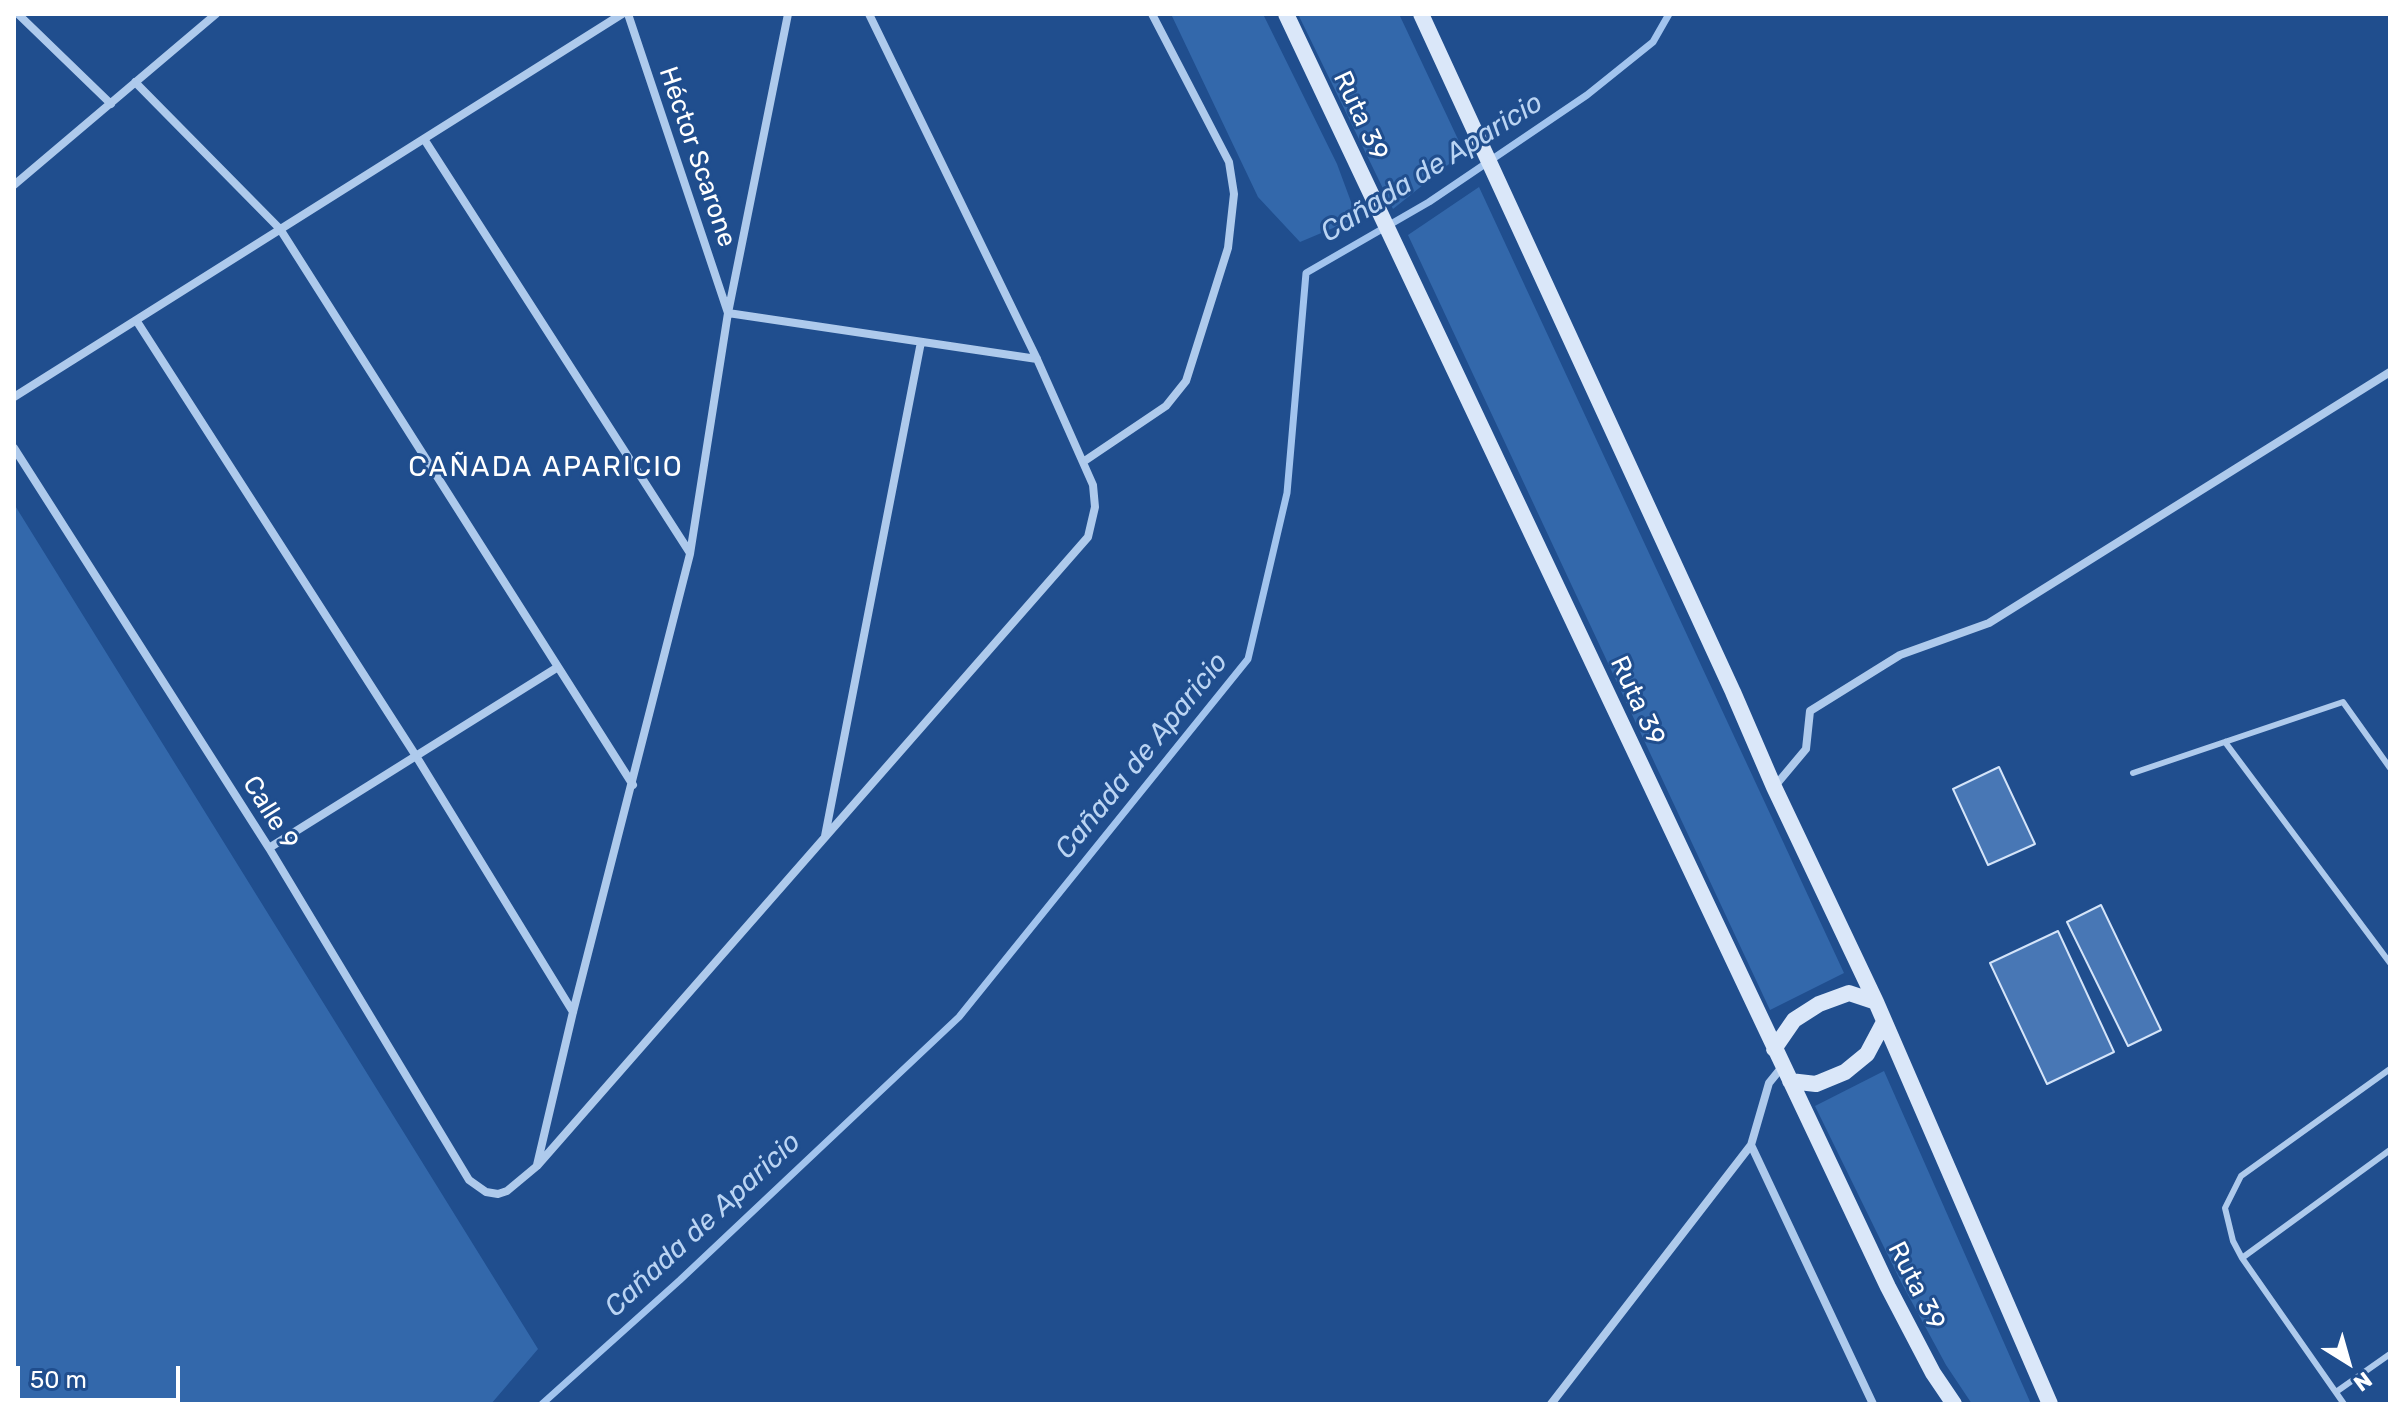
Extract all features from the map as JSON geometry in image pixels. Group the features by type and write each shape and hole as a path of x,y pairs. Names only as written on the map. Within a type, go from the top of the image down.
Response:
{"main road":[{"name":"Ruta 39","path":"1286,14 1888,1287 1933,1373 1954,1404"},
{"path":"1421,14 1774,787 1876,1002 2050,1404"},
{"path":"1774,1049 1794,1020 1819,1004 1849,993 1876,1002"},
{"path":"1786,1074 1816,1084 1845,1072 1867,1054 1884,1022"}],"street":[{"path":"18,14 111,104"},
{"path":"14,185 216,14"},
{"path":"14,397 625,14"},
{"name":"Héctor Scarone","path":"625,14 728,313"},
{"path":"537,1166 573,1012 690,554 728,313 788,14"},
{"path":"537,1166 1088,537 1095,507 1093,485 1037,359 869,14"},
{"path":"1083,462 1166,406 1186,381 1228,248 1234,194 1229,162 1152,14"},
{"path":"135,82 280,229 633,785"},
{"path":"424,139 690,554"},
{"path":"728,313 1037,359"},
{"path":"136,320 416,756 573,1012"},
{"path":"824,839 921,342"},
{"path":"1774,787 1806,749 1810,711 1900,655 1989,623 2390,372"},
{"name":"Calle 9","path":"14,448 269,848 469,1180 481,1189 498,1194 513,1188 537,1166"},
{"path":"269,848 558,667"},
{"path":"1551,1404 1751,1145 1769,1083 1786,1074"},
{"path":"1751,1145 1873,1404"}],"lane":[{"path":"2133,773 2343,702 2390,768"},
{"path":"2225,742 2390,963"},
{"path":"2344,1404 2242,1258 2233,1241 2225,1208 2241,1176 2390,1069"},
{"path":"2242,1258 2390,1150"},
{"path":"2336,1392 2390,1354"}],"shaded area":[{"path":"1171,14 1263,14 1337,164 1357,218 1300,242 1258,197"},
{"path":"1298,14 1399,14 1464,152 1393,209"},
{"path":"1479,187 1844,973 1770,1010 1408,235"},
{"path":"14,504 538,1349 491,1404 14,1404"},
{"path":"1884,1071 2031,1404 1972,1404 1946,1365 1901,1282 1815,1106"}],"building":[{"path":"1999,767 2035,844 1988,865 1953,789"},
{"path":"2101,905 2161,1030 2128,1046 2067,922"},
{"path":"2058,931 2114,1052 2047,1084 1990,963"}],"waterway":[{"name":"Cañada de Aparicio","path":"542,1404 680,1280 959,1017 1248,659 1287,493 1306,273 1429,202 1587,95 1653,42 1669,14"}],"district":[{"name":"CAÑADA APARICIO","path":"546,468"}]}
